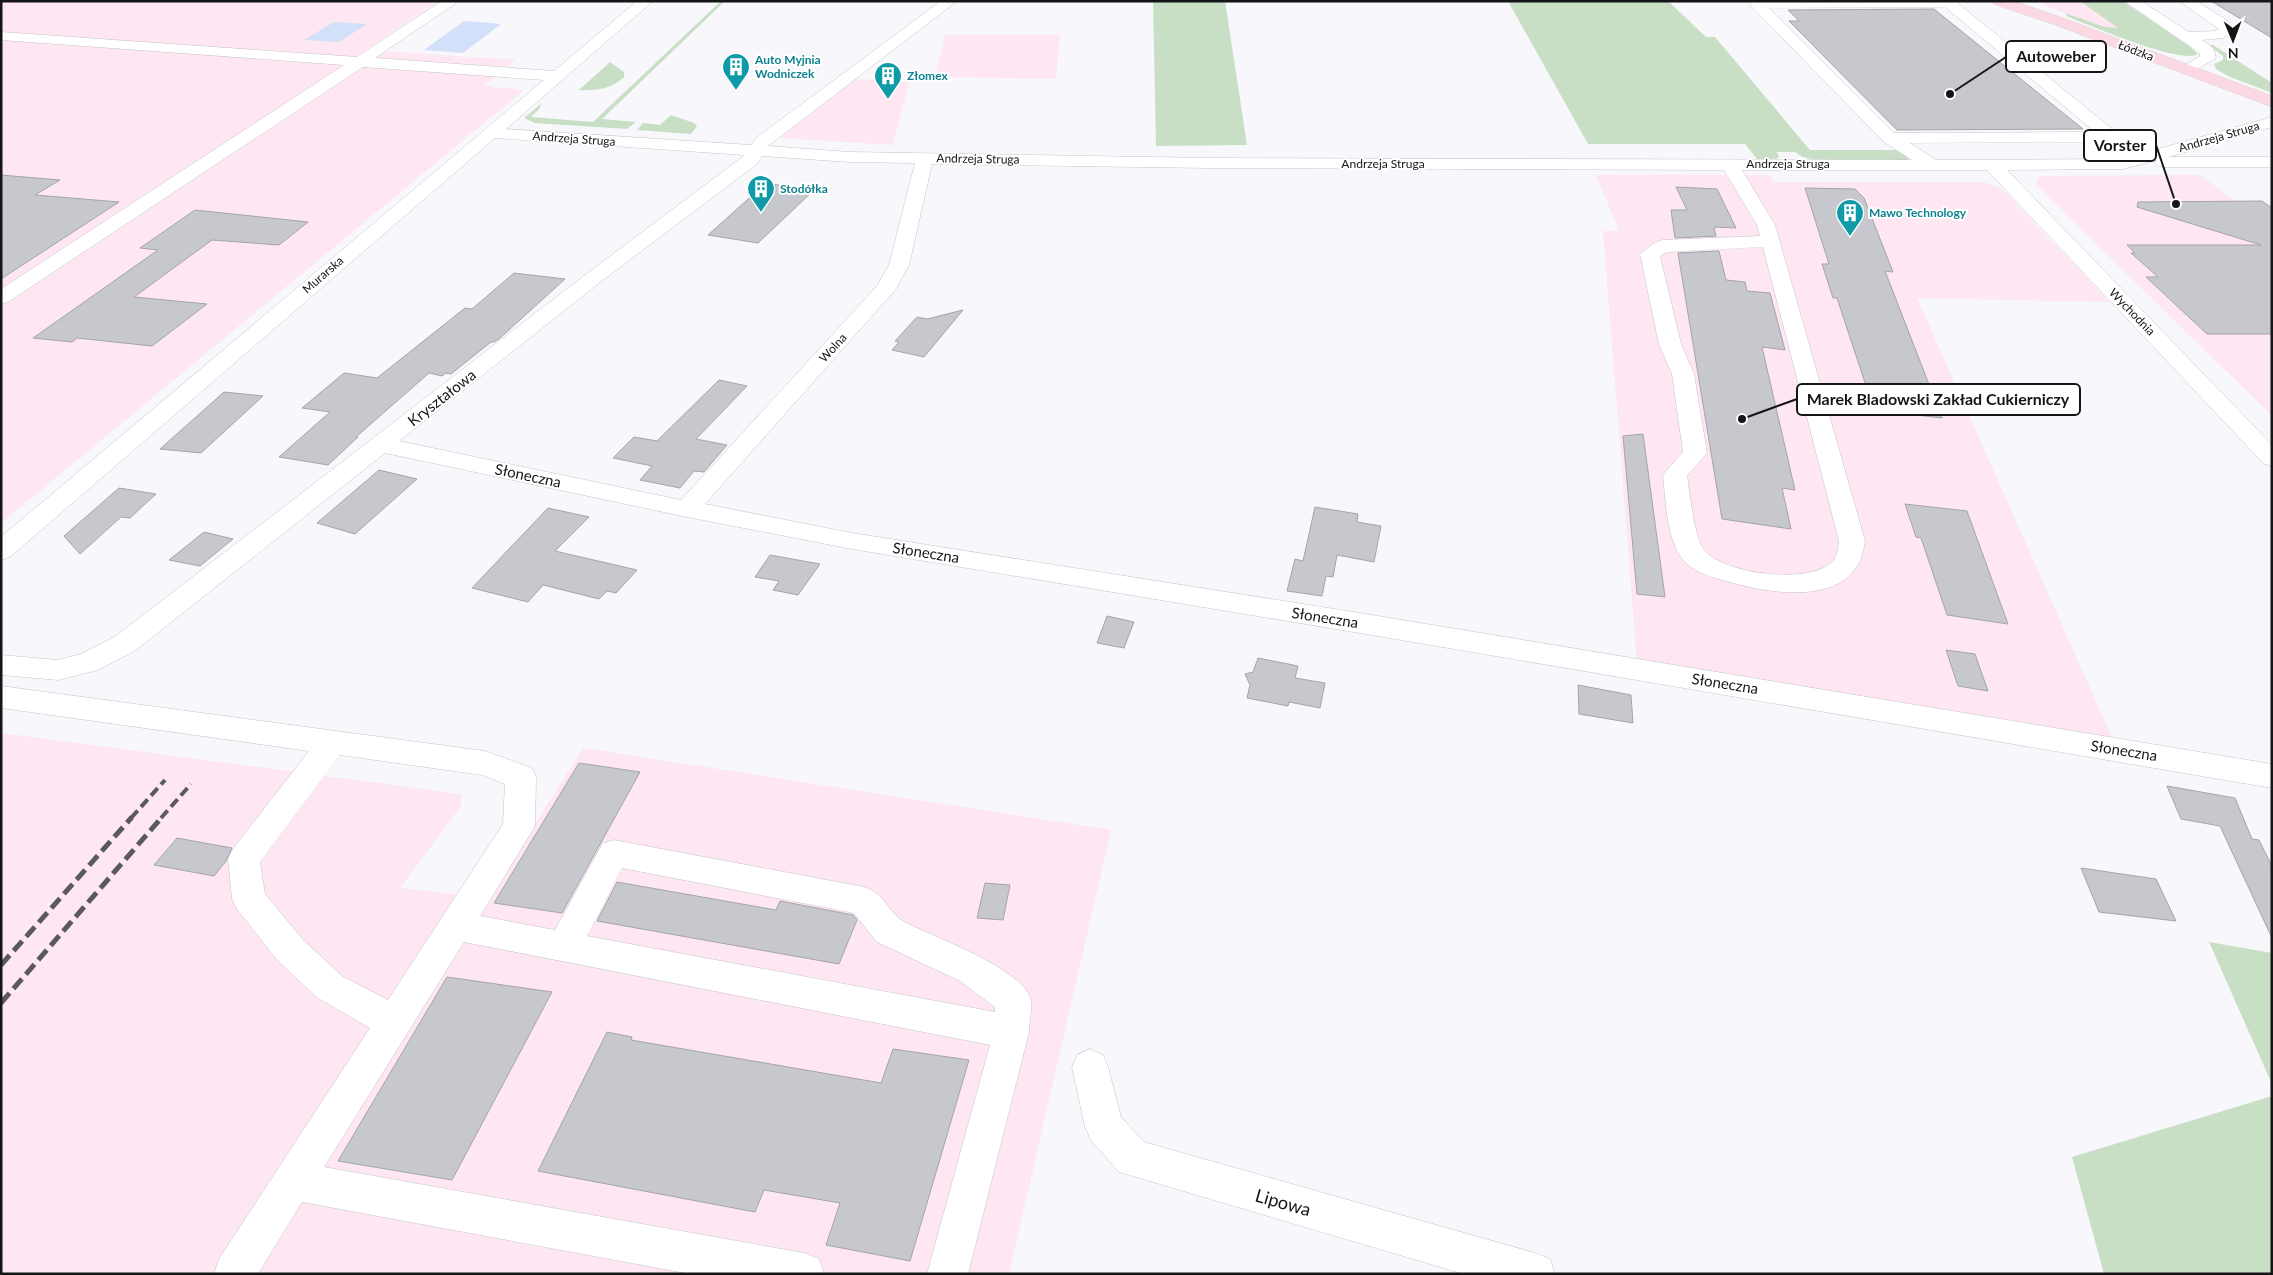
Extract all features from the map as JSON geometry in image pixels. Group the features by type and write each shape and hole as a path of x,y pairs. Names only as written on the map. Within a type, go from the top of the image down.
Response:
{"main road":[{"name":"Łódzka","path":"1999,1 2272,102"}],"street":[{"path":"1,298 452,1"},
{"name":"Murarska","path":"1,550 646,1"},
{"name":"Kryształowa","path":"1,665 58,670 88,663 126,643 596,276 751,160 762,142 950,1"},
{"path":"2132,1 2208,51 2208,58 2186,70"},
{"path":"2186,1 2223,24 2227,30 2218,35 2186,37"},
{"path":"1752,3 1947,2 2111,137 2124,146 2153,155"},
{"path":"1752,3 1890,138 1933,165"},
{"path":"1,36 558,76"},
{"name":"Andrzeja Struga","path":"490,133 850,157 1209,163 1992,165 2132,162 2272,122"},
{"path":"1890,138 2111,137"},
{"name":"Wolna","path":"687,509 886,289 899,265 925,158"},
{"path":"2132,162 2272,162"},
{"path":"1729,163 1766,225 1771,241 1852,541 1849,556 1837,572 1815,582 1788,584 1750,580 1710,567 1692,554 1687,538 1675,475 1695,452 1683,374 1670,344 1650,254 1663,246 1771,241"},
{"name":"Wychodnia","path":"1992,165 2272,459"},
{"name":"Słoneczna","path":"382,445 687,509 852,541 1340,620 2272,776"},
{"path":"1,698 485,762 521,777 519,826 234,1274"},
{"path":"333,742 244,860 249,899 291,951 330,987 394,1022"},
{"path":"563,947 614,852 864,902 890,931 972,970 995,984 1013,1001 1011,1032 947,1274"},
{"path":"455,926 1011,1032"},
{"name":"Lipowa","path":"1090,1067 1104,1126 1132,1158 1535,1274"},
{"path":"294,1181 804,1274"}],"shaded area":[{"path":"1,1 438,1 367,50 516,60 484,86 524,90 1,523"},
{"path":"2039,1 2080,1 2119,28 2105,27 2045,6"},
{"path":"945,35 1060,35 1056,79 935,77"},
{"path":"856,79 909,82 893,145 780,138"},
{"path":"1596,175 1770,175 1774,182 1983,182 2001,188 2110,302 1917,298 2113,740 1637,662 1603,231 1619,231"},
{"path":"2201,175 2272,230 2272,416 2035,184 2040,176"},
{"path":"1,733 461,794 461,806 400,888 488,898 583,748 1111,830 1009,1274 1,1274"}],"green space":[{"path":"721,1 725,1 602,119 636,122 627,129 535,123 524,118 542,103 531,117 593,122"},
{"path":"1153,1 1225,1 1247,145 1156,146"},
{"path":"1508,1 1668,1 1706,37 1715,37 1810,150 1904,150 1910,156 1907,160 1816,160 1803,157 1795,152 1777,152 1779,157 1776,159 1758,160 1745,144 1588,144"},
{"path":"2080,1 2122,1 2188,45 2198,54 2188,56 2155,49 2068,17 2065,13 2105,27 2118,28"},
{"path":"2208,45 2213,45 2272,83 2272,93 2230,77 2216,69 2214,64 2223,60 2223,56"},
{"path":"610,62 624,72 624,77 614,84 603,88 579,90"},
{"path":"671,115 694,123 697,126 691,134 637,130 643,123 660,125"},
{"path":"2209,942 2272,953 2272,1084"},
{"path":"2272,1096 2272,1274 2104,1274 2072,1157"}],"water":[{"path":"464,21 501,24 463,53 424,50"},
{"path":"334,22 367,24 339,42 304,40"}],"building":[{"path":"2211,1 2272,1 2272,38"},
{"path":"1934,9 2083,129 1897,130 1789,21 1799,21 1788,10"},
{"path":"1,175 60,180 35,195 119,202 1,279"},
{"name":"Stodółka","path":"766,183 813,191 758,243 708,235"},
{"path":"1676,187 1717,189 1736,228 1714,227 1716,236 1675,238 1671,210 1687,210"},
{"path":"1805,188 1855,189 1864,198 1893,272 1885,271 1942,418 1874,410 1837,298 1833,298 1822,264 1829,264"},
{"path":"2262,201 2272,208 2272,334 2207,334 2146,277 2158,277 2131,253 2135,253 2127,245 2261,245 2137,207 2138,202"},
{"path":"195,210 308,222 279,245 212,240 134,297 207,304 152,346 77,338 72,342 33,338 158,250 140,248"},
{"path":"1719,251 1726,280 1745,282 1747,291 1770,293 1785,350 1762,347 1795,490 1782,488 1791,529 1722,519 1678,253"},
{"path":"514,273 565,279 499,339 491,342 451,374 446,373 442,376 429,373 356,437 358,437 328,465 279,457 330,412 302,408 344,373 377,378 465,308 472,309"},
{"path":"963,310 924,357 892,350 899,342 895,341 917,317 927,319"},
{"path":"719,380 747,386 696,439 727,445 704,472 694,471 680,488 640,480 652,466 613,458 634,437 657,441"},
{"path":"224,392 263,396 201,453 160,449"},
{"path":"1643,434 1665,597 1637,594 1623,436"},
{"path":"379,470 417,479 355,534 317,523"},
{"path":"119,488 156,494 130,518 121,517 80,554 64,536"},
{"path":"1905,504 1967,511 2008,624 1947,615 1921,538 1916,537"},
{"path":"1315,507 1358,514 1357,522 1381,526 1374,562 1337,555 1333,577 1326,576 1322,596 1287,591 1295,559 1303,561"},
{"path":"548,508 589,517 555,551 637,570 616,593 607,591 599,599 543,585 528,602 472,588"},
{"path":"204,532 233,539 200,566 169,560"},
{"path":"770,555 820,564 798,595 773,590 779,581 755,577"},
{"path":"1107,616 1134,622 1124,648 1097,643"},
{"path":"1946,650 1975,654 1988,691 1958,686"},
{"path":"1258,658 1298,666 1295,678 1325,683 1320,708 1289,702 1288,706 1247,698 1250,685 1245,674 1253,672"},
{"path":"1578,685 1631,695 1633,723 1579,714"},
{"path":"579,763 640,772 562,913 494,903"},
{"path":"2167,786 2235,798 2252,839 2259,840 2272,866 2272,938 2220,826 2181,819"},
{"path":"177,838 232,848 226,861 214,876 154,865"},
{"path":"2081,868 2156,879 2176,921 2099,912"},
{"path":"617,882 776,910 780,901 853,915 857,920 839,964 597,921"},
{"path":"985,883 1010,885 1003,920 977,918"},
{"path":"447,977 552,992 452,1180 338,1161"},
{"path":"607,1032 632,1037 631,1040 881,1083 893,1049 969,1060 910,1261 826,1245 840,1203 764,1190 755,1212 538,1171"}],"railway":[{"path":"131,818 165,780"},
{"path":"161,818 191,784"},
{"path":"1,965 132,817"},
{"path":"1,1003 162,817"}],"place":[{"name":"Auto Myjnia Wodniczek","path":"736,91"},
{"name":"Autoweber","path":"1950,94"},
{"name":"Złomex","path":"888,100"},
{"name":"Vorster","path":"2176,204"},
{"name":"Stodółka","path":"761,213"},
{"name":"Mawo Technology","path":"1850,237"},
{"name":"Marek Bladowski Zakład Cukierniczy","path":"1742,419"}]}
